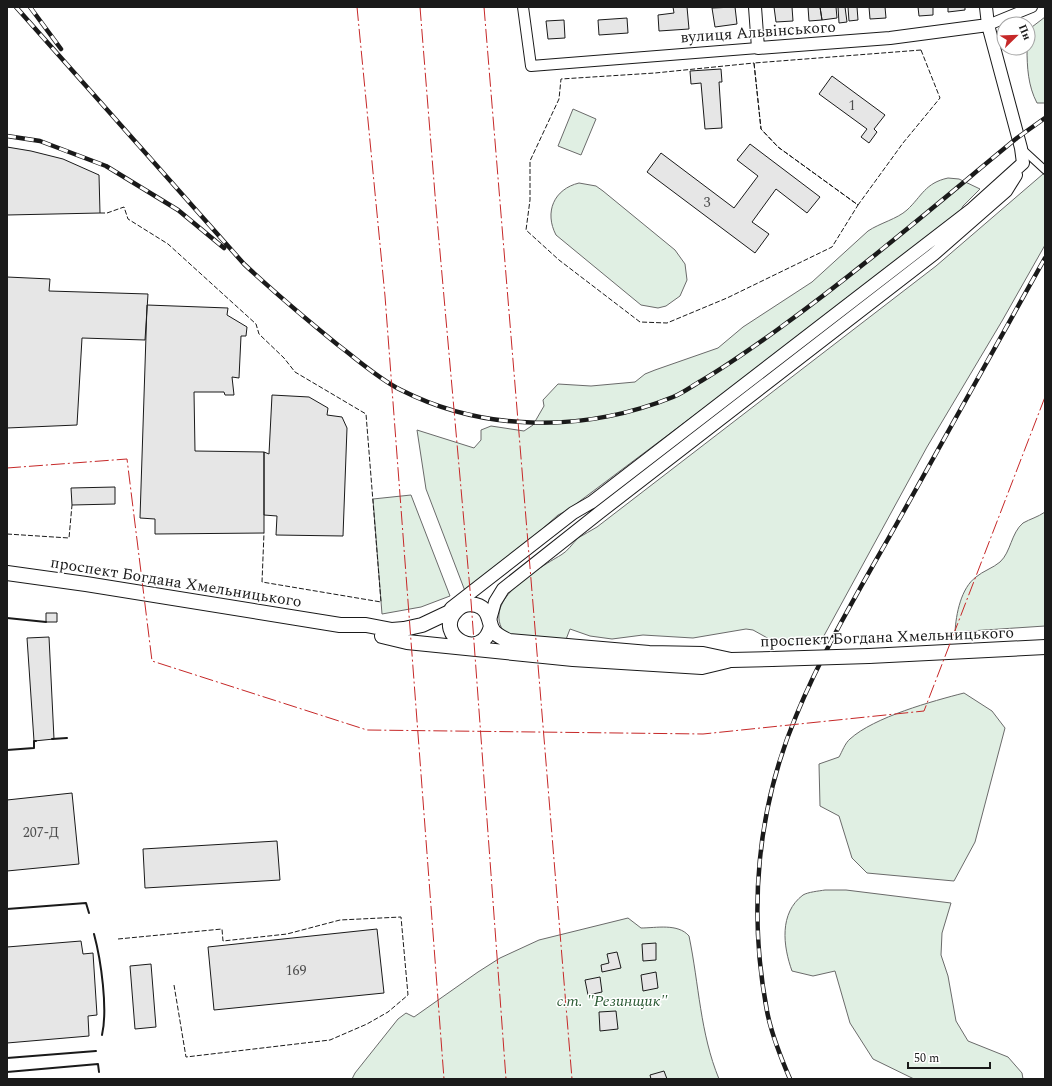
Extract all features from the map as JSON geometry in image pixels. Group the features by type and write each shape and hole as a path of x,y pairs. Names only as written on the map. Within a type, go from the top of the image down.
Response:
{"main road":[{"name":"проспект Богдана Хмельницького","path":"7,573 86,584 340,625 366,625 392,630 404,629 432,620 461,607 477,605 483,608 490,623 501,638 509,641 649,653 703,654 731,660"},
{"name":"проспект Богдана Хмельницького","path":"461,607 451,619 450,626 452,632 467,643 488,651"},
{"path":"467,643 485,638 490,623"},
{"name":"проспект Богдана Хмельницького","path":"340,625 364,634 467,643"},
{"name":"проспект Богдана Хмельницького","path":"382,636 407,642 488,651 573,659 702,667 731,660 869,656 1045,648"}],"street":[{"name":"вулиця Альвінського","path":"522,7 531,66 890,38 988,26"},
{"path":"755,7 758,48"},
{"path":"490,623 495,602 504,589 599,513 934,254 1006,192 1022,163 1021,148 988,26 986,7"},
{"path":"988,26 1032,7"},
{"path":"1021,148 1045,170"},
{"path":"432,620 447,611 572,513 592,502 972,209 1022,163"},
{"path":"461,607 577,518 592,502"}],"green space":[{"path":"1045,17 1045,103 1037,103 1034,97 1028,69 1027,56 1036,56 1036,24"},
{"path":"573,109 596,119 581,155 558,146"},
{"path":"1043,174 1045,175 1045,245 1002,321 927,447 820,643 780,645 753,630 746,629 693,638 643,635 612,639 590,636 570,629 565,642 508,637 500,624 499,612 504,600 513,589 538,569 563,553 578,538 597,527 936,266"},
{"path":"948,178 959,179 980,189 963,206 957,218 568,510 558,515 532,538 465,591 426,489 417,430 474,448 481,440 481,430 491,426 524,431 533,425 544,406 543,400 558,384 591,386 635,382 645,374 718,348 743,327 812,282 868,231 903,213 924,191 934,183"},
{"path":"579,183 596,186 675,250 685,264 687,280 680,296 666,306 658,308 641,305 556,235 551,218 551,210 554,203 563,190"},
{"path":"411,495 450,596 421,607 382,614 373,499"},
{"path":"1045,512 1045,626 955,632 960,602 963,594 971,582 1004,558 1016,532 1023,523"},
{"path":"964,693 992,711 1005,728 975,842 954,881 867,873 852,858 839,816 820,806 819,764 839,757 848,741 861,731 888,717 936,700"},
{"path":"825,890 846,890 951,903 942,933 941,955 948,976 956,1021 968,1041 1008,1057 1022,1073 1023,1079 914,1079 873,1059 850,1023 835,971 813,976 792,971 789,961 785,941 785,930 790,911 795,902 803,895"},
{"name":"с.т. \"Резинщик\"","path":"628,918 641,928 666,927 679,929 689,936 704,1026 719,1079 352,1079 355,1073 398,1019 406,1013 414,1017 500,958 539,940"}],"building":[{"path":"673,7 687,7 689,29 659,31 658,15 674,13"},
{"path":"735,7 737,24 715,27 712,8"},
{"path":"774,7 792,7 793,21 776,22"},
{"path":"808,7 820,7 822,20 809,21"},
{"path":"820,7 836,7 837,18 822,20"},
{"path":"838,7 845,7 847,22 839,23"},
{"path":"848,7 857,7 858,20 849,21"},
{"path":"869,7 885,7 886,18 870,19"},
{"path":"918,7 933,7 933,15 919,16"},
{"path":"948,7 965,7 965,10 948,12"},
{"path":"627,18 628,33 599,35 598,20"},
{"path":"564,20 565,38 548,39 546,21"},
{"path":"721,69 722,82 719,82 722,128 705,129 701,83 691,84 690,71"},
{"path":"832,76 885,115 874,129 877,132 869,143 861,137 867,129 819,94"},
{"path":"750,144 820,197 807,213 776,189 752,222 769,234 755,253 647,172 661,153 734,208 758,176 737,160"},
{"path":"7,147 63,159 99,175 100,213 7,215"},
{"path":"7,277 50,279 49,291 148,294 145,340 82,338 77,425 7,428"},
{"path":"147,305 228,308 227,315 247,327 246,336 241,336 239,378 232,377 234,395 225,395 224,392 194,392 195,451 264,452 264,533 155,534 155,519 140,518"},
{"path":"272,395 309,397 328,408 327,415 342,417 347,428 343,536 276,535 277,516 264,515 264,452 269,454"},
{"path":"115,487 115,504 72,505 71,488"},
{"path":"46,613 57,613 57,622 46,622"},
{"path":"49,637 54,739 34,741 27,638"},
{"path":"72,793 79,864 7,871 7,800"},
{"path":"277,841 280,880 145,888 143,849"},
{"path":"377,929 384,993 214,1010 208,947"},
{"path":"81,941 83,954 93,953 97,1015 88,1016 89,1036 7,1043 7,947"},
{"path":"656,943 656,960 643,961 642,944"},
{"path":"617,952 621,968 602,972 601,965 609,963 607,954"},
{"path":"151,964 156,1027 135,1029 130,966"},
{"path":"656,972 658,988 643,991 641,975"},
{"path":"600,977 602,992 588,995 585,980"},
{"path":"616,1011 618,1029 600,1031 599,1012"},
{"path":"664,1071 667,1079 651,1079 650,1075"}],"railway":[{"path":"16,7 244,264 290,305 369,369 401,390 434,404 467,414 501,420 536,423 571,422 606,417 640,409 680,394 740,356 808,307 898,236 1017,138 1045,118"},
{"path":"30,7 61,49"},
{"path":"7,136 40,141 106,166 178,210 224,248"},
{"path":"790,1079 771,1028 767,1011 761,973 758,936 760,861 772,787 783,751 796,716 830,643 1045,258"}],"fence":[{"path":"921,50 940,98 903,143 858,205 778,147 761,129 754,63 921,50"},
{"path":"754,63 761,129 778,147 858,205 832,247 727,298 667,323 640,322 559,260 526,230 530,200 530,161 559,99 561,79 655,73 754,63"},
{"path":"100,213 107,213 124,207 128,219 168,244 256,324 259,334 284,358 295,372 366,414 381,602 262,582 264,533"},
{"path":"7,534 69,538 72,505"},
{"path":"118,939 222,929 223,941 287,934 340,920 401,917 408,995 388,1012 367,1024 330,1040 186,1057 174,985"}],"wall":[{"path":"7,618 46,622"},
{"path":"52,739 67,738"},
{"path":"7,750 34,748 34,741 36,741"},
{"path":"7,909 86,903 89,913"},
{"path":"94,934 103,984 104,1024 102,1035"},
{"path":"7,1058 96,1051"},
{"path":"7,1072 98,1064 99,1072"}],"power":[{"path":"357,7 385,296 444,1079"},
{"path":"420,7 471,601 506,1079"},
{"path":"484,7 572,1079"},
{"path":"7,468 127,459 152,661 367,730 703,734 924,711 1045,397"}]}
